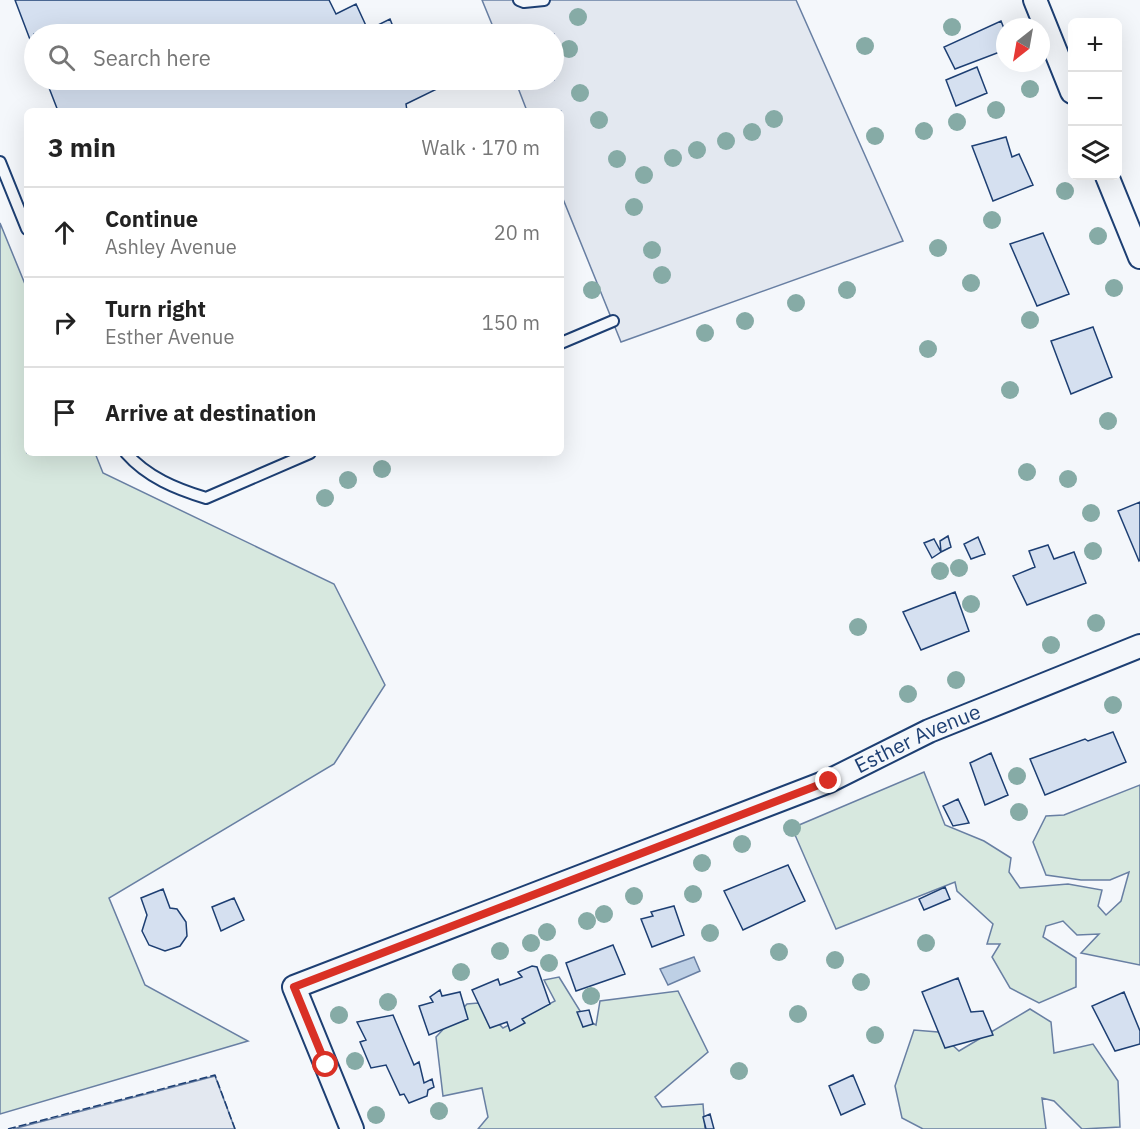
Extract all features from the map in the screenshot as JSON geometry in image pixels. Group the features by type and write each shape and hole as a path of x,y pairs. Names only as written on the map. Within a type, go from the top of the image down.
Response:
{"street":[{"path":"1035,0 1068,82"},
{"path":"1109,180 1140,257"},
{"name":"Esther Avenue","path":"352,1129 294,987 829,781 929,731 1140,646"}],"lane":[{"path":"519,0 524,3 544,0"},
{"path":"0,162 24,222"},
{"path":"564,343 612,321"},
{"path":"128,456 134,463 172,487 206,498 303,456"}],"shaded area":[{"path":"482,0 796,0 903,241 621,342 564,201 564,108 526,108 519,90 564,90 564,24 492,24"},
{"path":"0,223 24,282 24,456 96,456 103,473 334,584 385,685 334,764 109,898 145,985 248,1041 0,1114"},
{"path":"924,772 945,825 984,841 1011,858 1009,872 1020,888 1068,884 1102,890 1098,906 1106,915 1121,901 1129,872 1110,880 1081,880 1046,875 1033,842 1046,816 1064,815 1140,785 1140,965 1081,953 1099,934 1077,935 1063,921 1046,926 1043,937 1076,958 1076,987 1039,1003 1010,988 992,957 1000,944 987,944 993,924 957,891 955,882 836,929 792,828"},
{"path":"559,977 585,1019 596,1025 600,1001 678,991 708,1052 655,1097 662,1107 703,1104 705,1129 478,1129 488,1117 482,1088 443,1096 436,1037 467,1004 478,1003 503,1028 555,1001 544,980"},
{"path":"1030,1009 1051,1022 1054,1053 1093,1044 1118,1081 1120,1127 1082,1129 1054,1101 1042,1098 1046,1129 923,1129 902,1118 895,1086 914,1030 938,1032 959,1051"},
{"path":"215,1076 235,1129 13,1129"}],"water":[{"path":"694,957 700,971 668,985 660,969"}],"building":[{"path":"15,0 329,0 336,14 356,4 365,24 24,24"},
{"path":"390,19 392,24 380,24"},
{"path":"996,23 996,53 955,69 944,47"},
{"path":"977,67 987,93 956,106 946,80"},
{"path":"50,90 435,90 406,104 407,108 57,108"},
{"path":"1006,137 1012,157 1019,154 1033,185 993,201 972,146"},
{"path":"1043,233 1069,294 1037,306 1010,244"},
{"path":"1093,327 1112,377 1071,394 1051,341"},
{"path":"1140,502 1140,560 1139,561 1118,511"},
{"path":"948,536 951,547 941,552 940,541"},
{"path":"978,537 985,554 971,559 964,544"},
{"path":"934,539 941,552 932,558 924,543"},
{"path":"1048,545 1054,559 1074,552 1086,583 1027,605 1013,576 1035,567 1029,551"},
{"path":"955,592 969,631 921,650 903,612"},
{"path":"1113,732 1126,762 1045,795 1030,759 1085,739 1088,741"},
{"path":"991,753 1008,795 985,805 970,763"},
{"path":"958,799 969,823 953,826 943,806"},
{"path":"788,865 805,901 743,930 724,891"},
{"path":"945,887 950,899 924,910 919,899"},
{"path":"163,889 170,908 177,909 186,922 187,936 180,946 165,951 149,945 142,931 147,915 141,898"},
{"path":"234,898 244,920 221,931 212,907"},
{"path":"674,906 684,935 652,947 641,919 653,916 651,912"},
{"path":"613,945 625,974 576,991 566,963"},
{"path":"532,966 537,967 550,1004 522,1019 525,1023 510,1031 507,1022 490,1028 472,990 498,979 500,985 522,977 518,972"},
{"path":"958,978 971,1012 983,1011 993,1035 945,1048 922,992"},
{"path":"440,990 442,996 460,992 468,1019 429,1035 419,1006 433,1002 430,997"},
{"path":"1124,992 1140,1031 1140,1044 1115,1051 1092,1006"},
{"path":"589,1010 593,1024 583,1027 577,1012"},
{"path":"393,1015 414,1065 419,1062 424,1083 432,1079 434,1087 428,1090 427,1096 409,1103 404,1094 400,1095 386,1065 371,1068 360,1042 366,1040 357,1022"},
{"path":"853,1075 865,1104 841,1115 829,1086"},
{"path":"710,1114 714,1129 706,1129 703,1117"}],"fence":[{"path":"8,1129 215,1075 235,1129"}],"route":[{"path":"326,1065 294,987 829,781"}]}
